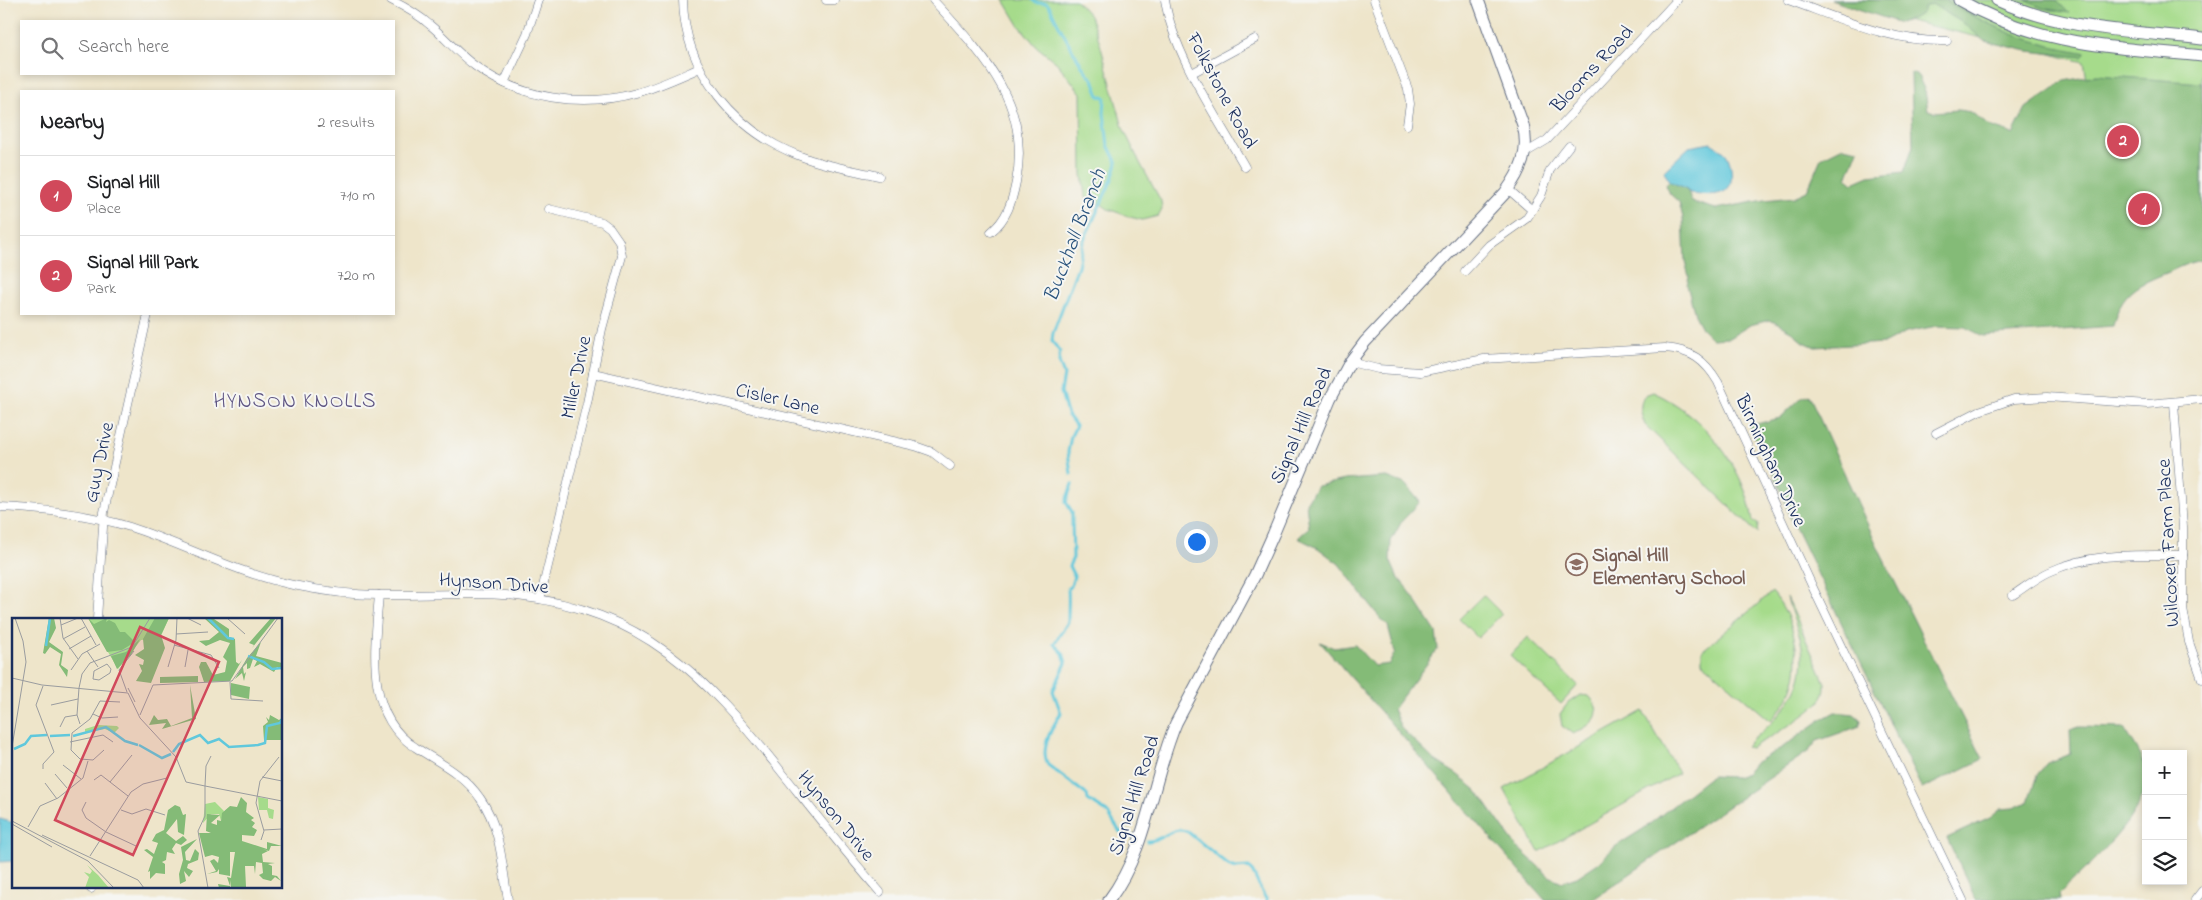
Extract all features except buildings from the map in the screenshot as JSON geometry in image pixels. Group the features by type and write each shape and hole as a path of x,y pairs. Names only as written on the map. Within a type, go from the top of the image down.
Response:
{"main road":[{"name":"Signal Hill Road","path":"1109,900 1133,860 1166,746 1176,723 1273,535 1330,399 1350,362 1365,342 1508,189 1523,164 1525,139 1523,125 1478,0"},
{"path":"1959,0 2006,24 2056,40 2202,56"},
{"path":"1998,0 2058,21 2091,27 2202,38"}],"street":[{"path":"392,0 429,24 461,55 478,68 504,82 543,96 576,100 597,100 636,93 700,68"},
{"path":"504,82 527,34 538,0"},
{"path":"683,0 686,25 700,68 724,104 749,127 784,149 815,161 879,176"},
{"path":"826,0 834,0"},
{"path":"933,0 991,66 1001,83 1015,120 1019,157 1014,190 1005,216 991,232"},
{"name":"Folkstone Road","path":"1165,0 1176,40 1192,73 1245,167"},
{"path":"1374,0 1408,89 1410,104 1407,125"},
{"name":"Blooms Road","path":"1525,153 1547,140 1677,0"},
{"path":"1788,0 1854,23 1908,38 1928,42 1948,41"},
{"path":"1192,73 1255,39"},
{"path":"1465,271 1489,245 1522,222 1532,210 1541,196 1550,170 1569,146"},
{"path":"1508,189 1532,210"},
{"name":"Miller Drive","path":"540,599 602,329 622,256 621,247 615,233 602,222 549,208"},
{"name":"Guy Drive","path":"97,618 103,519 148,315"},
{"name":"Birmingham Drive","path":"1350,362 1386,370 1420,372 1484,359 1665,348 1689,352 1704,362 1718,382 1814,590 1962,900"},
{"name":"Cisler Lane","path":"593,373 915,446 932,452 950,466"},
{"path":"1936,433 1979,411 2014,399 2047,397 2128,403 2174,403 2202,399"},
{"name":"Wilcoxen Farm Place","path":"2174,403 2182,498 2182,608 2202,680"},
{"name":"Hynson Drive","path":"0,507 62,511 103,519 146,533 256,575 326,591 379,595 492,594 540,599 565,604 610,619 652,642 686,666 739,719 880,892"},
{"path":"2013,595 2049,572 2088,560 2118,555 2183,555"},
{"path":"379,595 374,658 376,678 384,707 402,737 412,746 454,770 480,798 494,825 508,900"},
{"path":"2196,900 2202,891"}],"green space":[{"path":"1004,0 1076,0 1090,16 1099,40 1123,128 1161,201 1162,209 1158,216 1142,220 1130,217 1108,209 1101,204 1089,201 1085,196 1082,174 1081,93 1057,63 1036,46 1019,25"},
{"path":"1831,0 1945,0 1961,10 2012,34 2050,46 2086,53 2082,57 2028,51 1984,41 1966,25 1932,4 1924,7 1922,13 1916,17 1900,23"},
{"path":"1839,0 2202,0 2202,228 2094,122 2084,62 1893,17"},
{"path":"2025,0 2056,0 2069,13 2042,8"},
{"path":"1911,73 1918,76 1925,91 1928,110 1934,112 1958,110 1971,112 1989,126 2013,134 2026,108 2064,81 2097,75 2202,83 2202,260 2148,281 2132,291 2116,314 2113,326 1983,336 1965,327 1937,326 1906,332 1885,343 1815,347 1770,320 1750,325 1729,338 1712,339 1703,330 1695,315 1687,285 1689,276 1685,262 1683,218 1679,202 1670,194 1666,185 1669,181 1687,189 1692,202 1716,209 1794,197 1807,191 1821,158 1843,147 1858,150 1847,178 1853,183 1869,176 1904,172 1913,146"},
{"path":"1653,392 1689,414 1719,444 1741,481 1753,521 1758,524 1757,533 1645,425 1641,414 1641,402 1645,395"},
{"path":"1809,395 1881,554 1983,759 1922,789 1788,513 1784,496 1749,426 1780,418 1801,398"},
{"path":"1387,477 1405,484 1420,502 1402,521 1391,541 1390,560 1397,576 1410,592 1436,632 1438,649 1393,709 1401,728 1433,759 1458,775 1477,791 1516,846 1549,876 1562,882 1577,877 1711,776 1735,777 1747,773 1756,762 1783,747 1835,712 1854,714 1861,720 1860,726 1817,741 1809,751 1592,900 1545,900 1320,642 1334,648 1355,645 1374,666 1389,664 1395,652 1388,626 1339,564 1318,548 1298,538 1309,528 1306,503 1317,486 1345,480"},
{"path":"1772,592 1787,615 1792,628 1797,656 1794,683 1789,696 1771,721 1702,662 1702,651"},
{"path":"1483,595 1502,614 1478,638 1459,619"},
{"path":"1787,597 1825,683 1824,693 1817,704 1799,718 1750,748 1746,747 1784,709 1798,684 1802,670 1803,654 1800,637"},
{"path":"1528,637 1578,685 1561,704 1510,656"},
{"path":"1580,695 1589,696 1597,709 1597,714 1591,723 1573,734 1562,726 1560,714 1568,703"},
{"path":"1643,711 1679,773 1539,852 1504,789"},
{"path":"2079,727 2124,728 2142,758 2142,794 2139,803 2115,837 2059,894 2060,900 1976,900 1947,838 1990,818 2001,809 2013,808 2028,802 2037,775 2047,763 2071,754 2070,730"}],"water":[{"path":"1711,143 1725,153 1730,163 1731,179 1725,191 1713,195 1690,193 1687,189 1669,181 1664,171 1689,147"},
{"path":"0,819 12,822 12,861 0,862"}],"waterway":[{"name":"Buckhall Branch","path":"1033,0 1036,3 1046,3 1050,7 1077,58 1093,79 1099,96 1105,97 1104,113 1108,145 1117,163 1112,179 1083,242 1078,266 1053,333 1052,341 1060,352 1059,362 1064,375 1061,392 1067,414 1076,426 1071,436 1068,452 1071,474"},
{"name":"Buckhall Branch","path":"1072,484 1066,502 1072,512 1073,558 1069,566 1074,576 1071,586 1068,588 1068,622 1054,644 1063,653 1066,663 1053,691 1061,713 1048,738 1045,752 1046,758 1048,765 1087,795 1088,800 1107,812 1120,832 1129,833 1134,838"},
{"name":"Buckhall Branch","path":"1147,841 1153,841 1177,830 1188,832 1228,865 1235,868 1249,867 1267,900"}],"place":[{"name":"Signal Hill Park","path":"2123,141"},
{"name":"Signal Hill","path":"2144,209"},
{"name":"Signal Hill Elementary School","path":"1576,565"}],"district":[{"name":"HYNSON KNOLLS","path":"295,400"}]}
